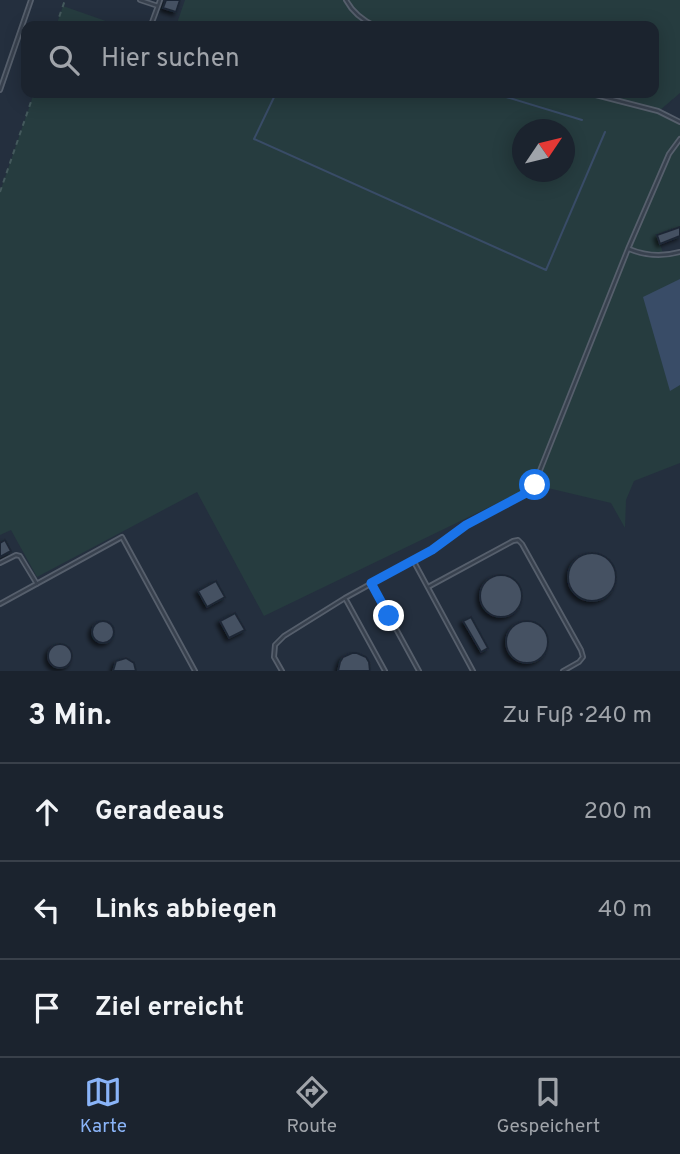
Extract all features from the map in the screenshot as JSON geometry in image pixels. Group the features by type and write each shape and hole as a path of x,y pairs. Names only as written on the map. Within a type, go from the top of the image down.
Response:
{"lane":[{"path":"24,21 31,0"},
{"path":"140,0 158,6"},
{"path":"152,21 160,0"},
{"path":"346,0 351,10 366,21"},
{"path":"0,90 21,29"},
{"path":"607,98 658,111 680,122"},
{"path":"282,671 274,657 275,645 284,636 345,597 432,550 466,525 533,488 628,249 669,154 680,139"},
{"path":"628,249 664,256 680,252"},
{"path":"0,604 122,537 195,671"},
{"path":"428,587 518,540 581,650 583,657 579,662 563,671"},
{"path":"0,563 16,555 20,556 37,584"},
{"path":"413,560 473,671"},
{"path":"371,583 419,671"},
{"path":"345,597 385,671"}],"path":[{"path":"58,21 65,0"},
{"path":"0,192 32,98"}],"green space":[{"path":"185,0 680,0 680,93 659,111 680,122 680,227 657,235 664,256 680,252 680,463 634,481 626,500 625,528 611,503 535,485 264,616 197,492 37,577 11,530 0,535 0,192 32,98 659,98 659,21 178,21"},
{"path":"63,6 106,21 58,21"}],"water":[{"path":"680,279 680,385 670,391 643,297"}],"building":[{"path":"166,0 180,0 176,12 163,8"},
{"path":"680,227 680,236 660,244 657,235"},
{"path":"5,540 11,551 0,557 0,543"},
{"path":"592,553 601,554 609,560 615,568 615,586 609,594 601,600 592,601 583,600 575,594 569,586 568,577 569,568 575,560 583,554"},
{"path":"501,575 516,581 522,596 516,611 501,617 486,611 480,596 486,581"},
{"path":"216,581 225,597 207,607 198,591"},
{"path":"235,613 245,630 229,638 220,621"},
{"path":"471,617 488,648 481,652 463,621"},
{"path":"99,621 107,621 114,628 114,636 107,643 99,643 92,636 92,628"},
{"path":"527,621 542,627 548,642 542,657 527,663 512,657 506,642 512,627"},
{"path":"60,644 68,648 72,656 68,664 60,668 52,664 48,656 52,648"},
{"path":"352,653 366,657 370,671 338,671 343,657"},
{"path":"126,658 134,663 136,671 113,671 116,661"}],"waterway":[{"path":"274,98 254,139 546,270 605,132"},
{"path":"509,98 582,120"}],"route":[{"path":"389,616 371,583 432,550 466,525 528,492 535,485"}]}
